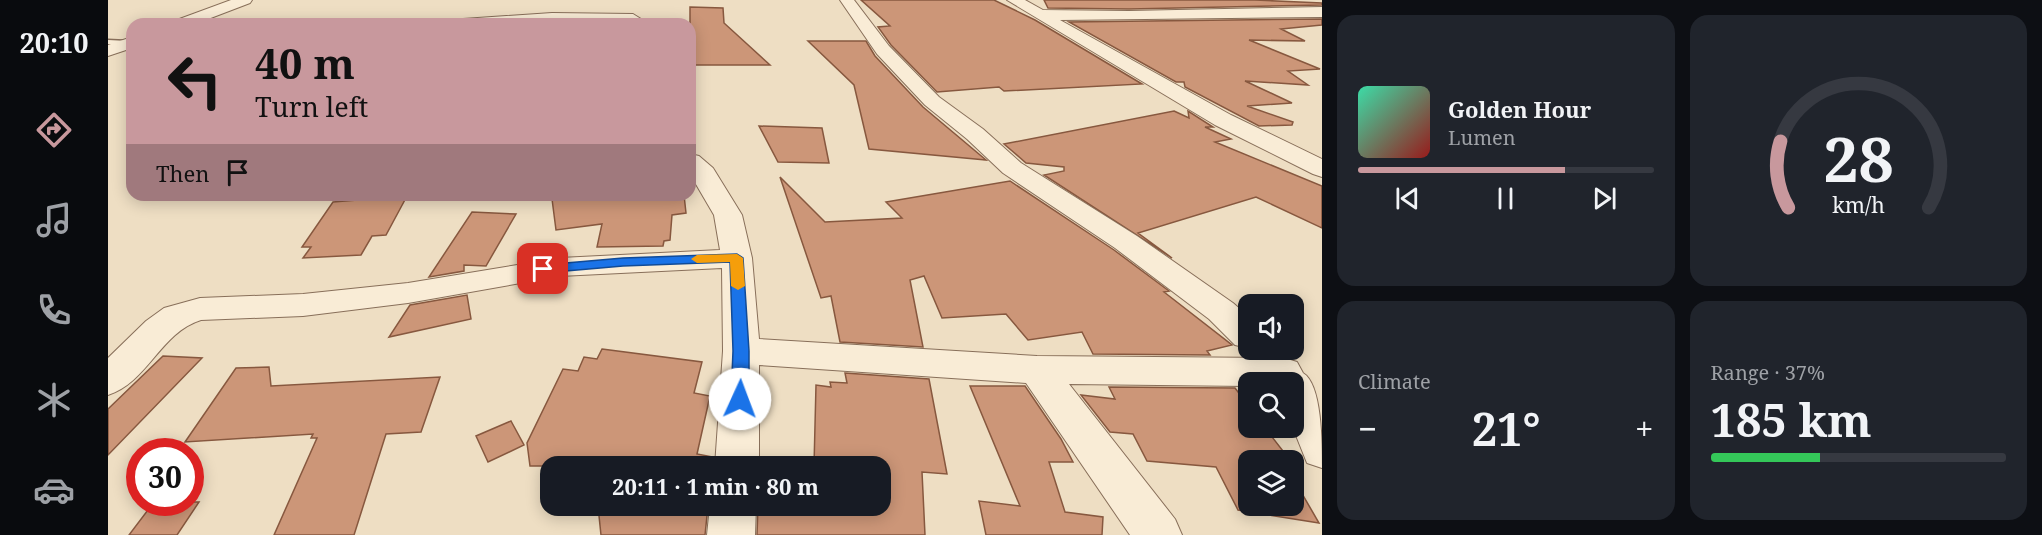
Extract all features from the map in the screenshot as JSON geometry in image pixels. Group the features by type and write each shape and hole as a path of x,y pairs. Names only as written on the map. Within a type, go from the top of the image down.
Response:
{"street":[{"path":"196,18 245,0"},
{"path":"847,0 883,50 932,101 975,134 1012,168 1125,242 1221,311 1238,327"},
{"path":"1014,0 1223,120 1322,169"},
{"path":"1037,15 1129,16 1322,12"},
{"path":"552,18 631,16"},
{"path":"108,51 126,44"},
{"path":"696,167 704,174 728,215 737,258 741,351 737,456"},
{"path":"108,381 159,329 176,316 200,309 303,305 408,293 560,267 737,258"},
{"path":"741,351 1037,370 1283,372"},
{"path":"1037,370 1158,535"},
{"path":"1304,403 1322,450"},
{"path":"731,535 732,516"}],"lane":[{"path":"108,42 126,43"}],"building":[{"path":"861,0 994,0 1035,20 1142,84 1004,91 999,87 937,92 891,45 878,27 890,26"},
{"path":"1044,0 1255,0 1322,3 1322,5 1129,9 1048,8"},
{"path":"690,7 723,8 724,23 770,65 696,65 696,18 690,18"},
{"path":"1322,19 1322,25 1281,29 1305,41 1249,40 1320,69 1288,71 1308,85 1245,81 1292,103 1247,106 1293,122 1292,125 1259,126 1185,87 1184,82 1176,82 1069,22"},
{"path":"808,41 866,41 875,56 923,107 986,160 869,149 854,85"},
{"path":"1174,111 1189,118 1188,111 1213,127 1205,127 1231,139 1215,142 1322,186 1322,228 1256,197 1138,233 1172,258 1044,175 1064,171 1064,167 1026,163 1004,144"},
{"path":"759,126 822,128 829,163 778,162"},
{"path":"780,177 825,222 902,218 886,202 1010,181 1114,250 1169,291 1164,292 1232,345 1207,351 1210,355 1093,354 1082,332 1028,340 1006,314 942,318 924,276 910,280 923,347 840,342 831,296 821,298"},
{"path":"404,201 386,235 372,236 361,255 303,258 311,247 302,247 333,202"},
{"path":"552,201 685,201 686,213 672,215 670,240 664,241 663,246 597,247 602,224 556,230"},
{"path":"472,212 516,214 486,266 464,265 464,271 429,277"},
{"path":"467,295 471,319 389,337 410,305"},
{"path":"602,349 702,362 694,393 710,396 697,454 708,456 540,456 540,466 530,466 527,443 563,369 578,371 584,357 597,359"},
{"path":"163,356 202,358 108,455 108,409"},
{"path":"269,367 271,386 440,377 421,432 386,434 354,535 274,535 317,438 311,438 313,434 204,441 204,438 188,438 236,368"},
{"path":"845,373 929,379 947,474 922,472 925,535 757,535 758,516 891,516 891,456 814,456 816,385 831,387 830,382 847,383"},
{"path":"970,386 1025,386 1061,439 1073,462 1049,462 1065,512 1103,517 1102,535 986,535 979,501 1020,506"},
{"path":"1109,387 1235,388 1238,392 1238,438 1273,438 1282,450 1238,450 1238,510 1216,467 1147,461 1133,434 1110,432 1081,395 1115,399"},
{"path":"511,421 524,445 488,462 476,436"},
{"path":"1304,497 1319,523 1275,516 1304,516"},
{"path":"143,516 190,516 177,535 129,535"},
{"path":"599,516 707,516 705,535 601,535"}],"slow traffic":[{"path":"697,259 737,258 738,286"}],"route":[{"path":"543,269 623,262 737,258 741,351 740,399"}]}
